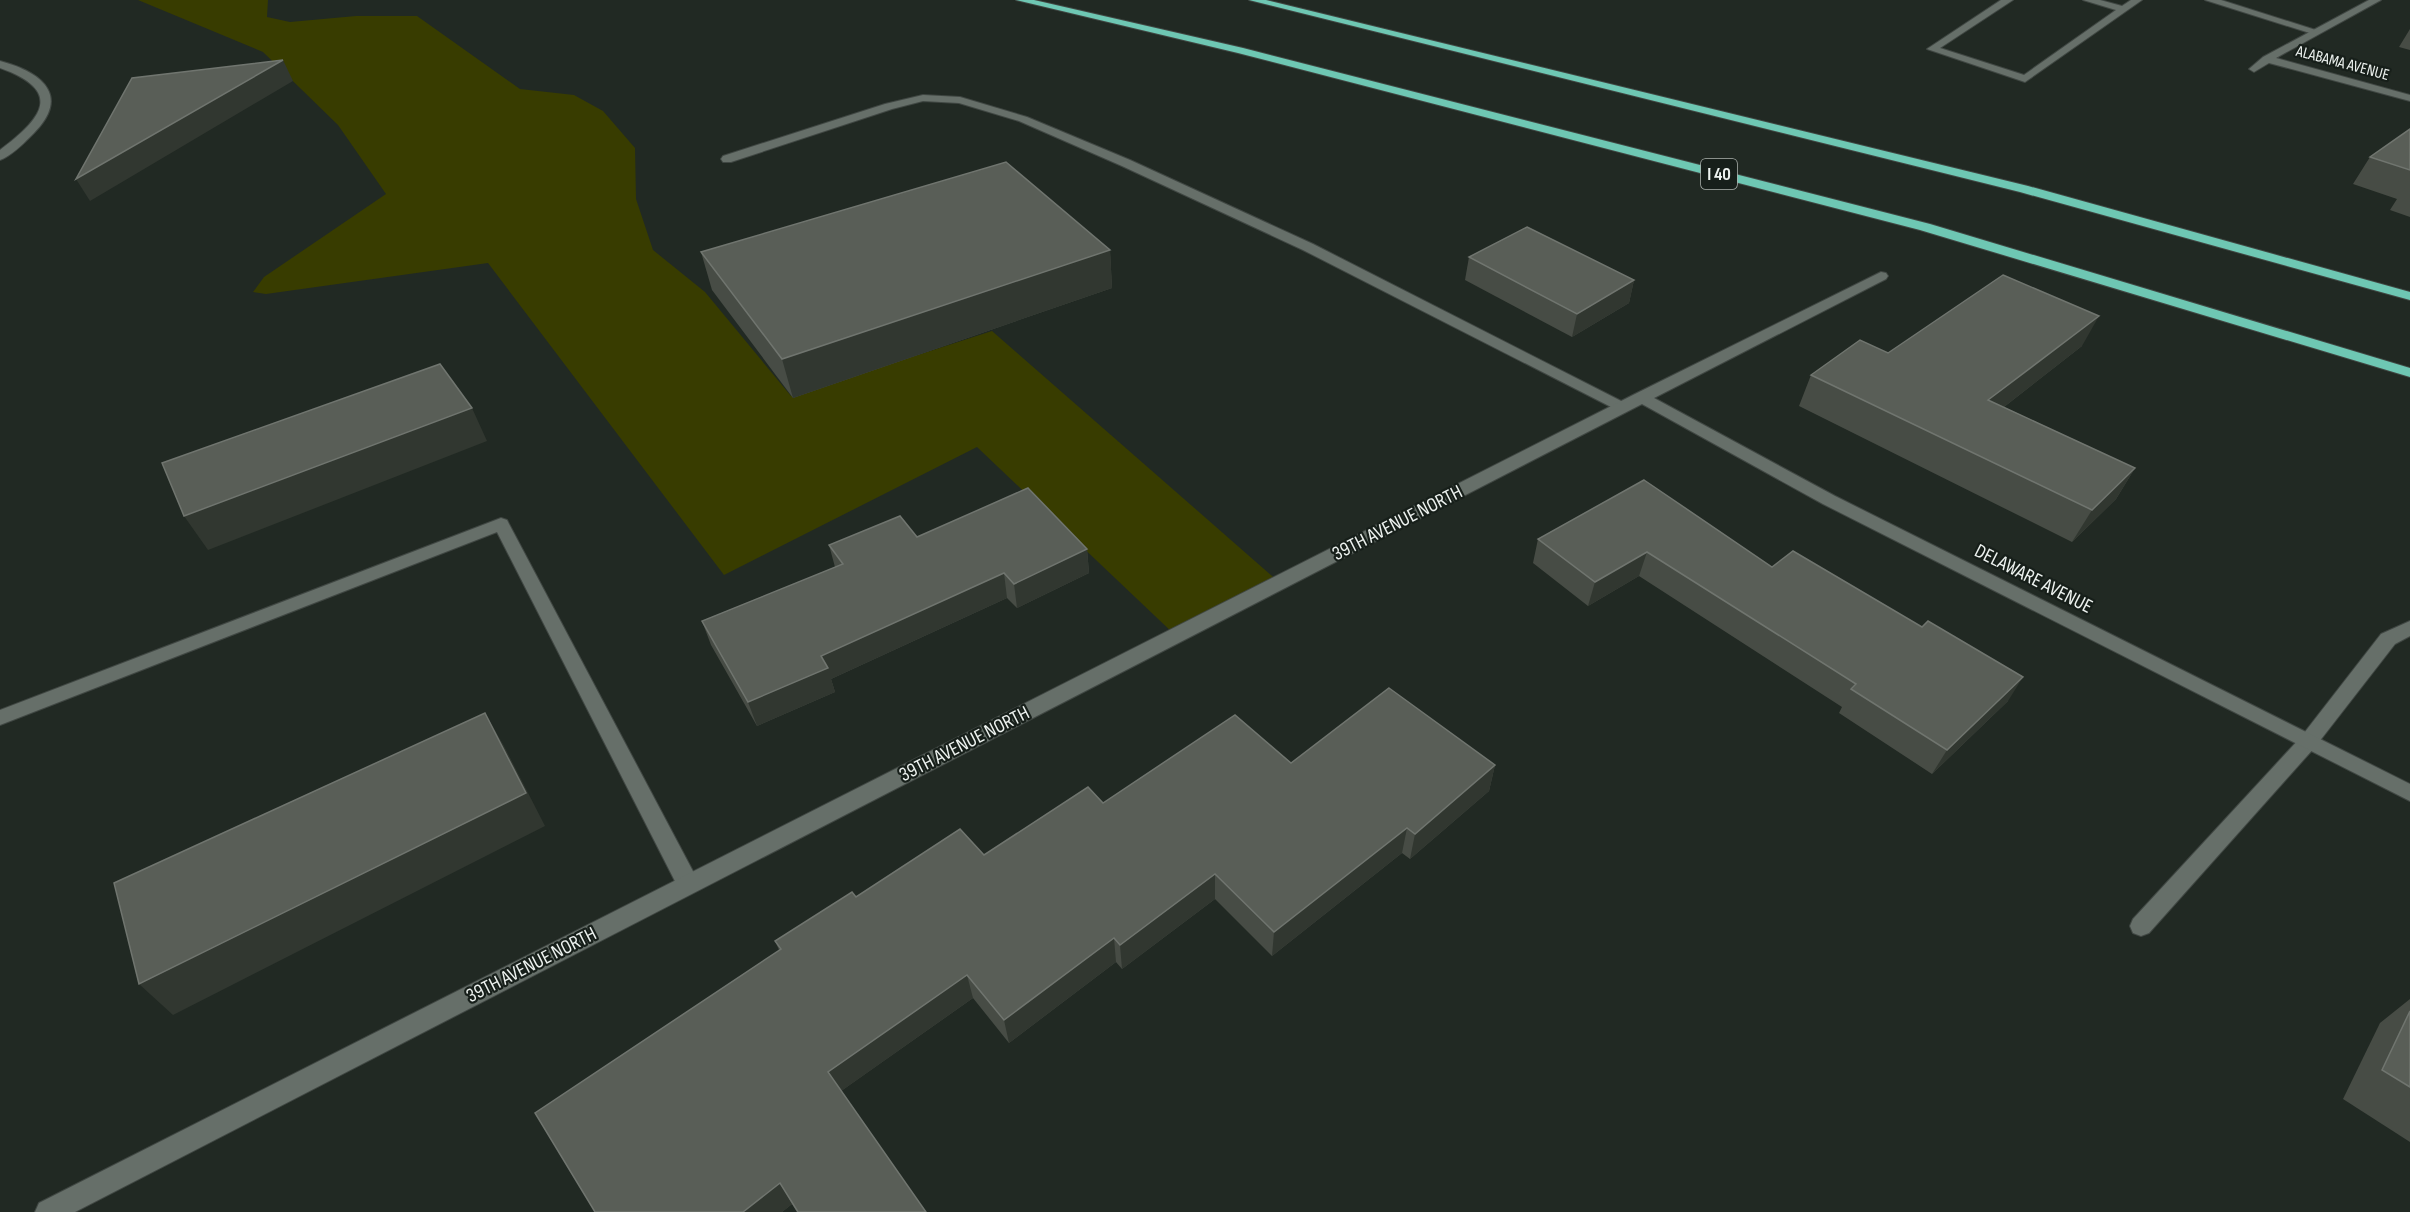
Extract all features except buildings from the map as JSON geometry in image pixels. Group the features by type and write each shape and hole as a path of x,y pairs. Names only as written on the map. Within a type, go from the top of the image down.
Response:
{"highway":[{"name":"I 40","path":"1021,0 1239,50 1925,227 2410,373"},
{"path":"1254,0 2024,189 2410,296"}],"street":[{"path":"2008,0 1932,50 2025,79 2137,0"},
{"path":"2088,0 2124,9"},
{"path":"2210,0 2316,32"},
{"path":"2254,69 2267,58 2376,0"},
{"name":"ALABAMA AVENUE","path":"2267,58 2410,98"},
{"path":"0,64 35,80 41,85 48,101 39,122 0,156"},
{"path":"727,159 889,106 923,98 960,100 1033,123 1308,247 1622,407"},
{"name":"39TH AVENUE NORTH","path":"48,1212 1640,397 1881,276"},
{"name":"DELAWARE AVENUE","path":"1640,397 1830,500 2410,793"},
{"path":"0,718 501,524 688,884"},
{"path":"2141,926 2308,742 2388,639 2410,628"}],"shaded area":[{"path":"138,0 268,0 267,17 290,22 356,16 417,16 520,89 574,95 603,111 635,148 636,199 653,250 705,292 791,396 992,331 1279,582 1175,635 977,447 724,575 488,263 266,294 253,292 264,277 386,194 338,125 263,52"}]}
